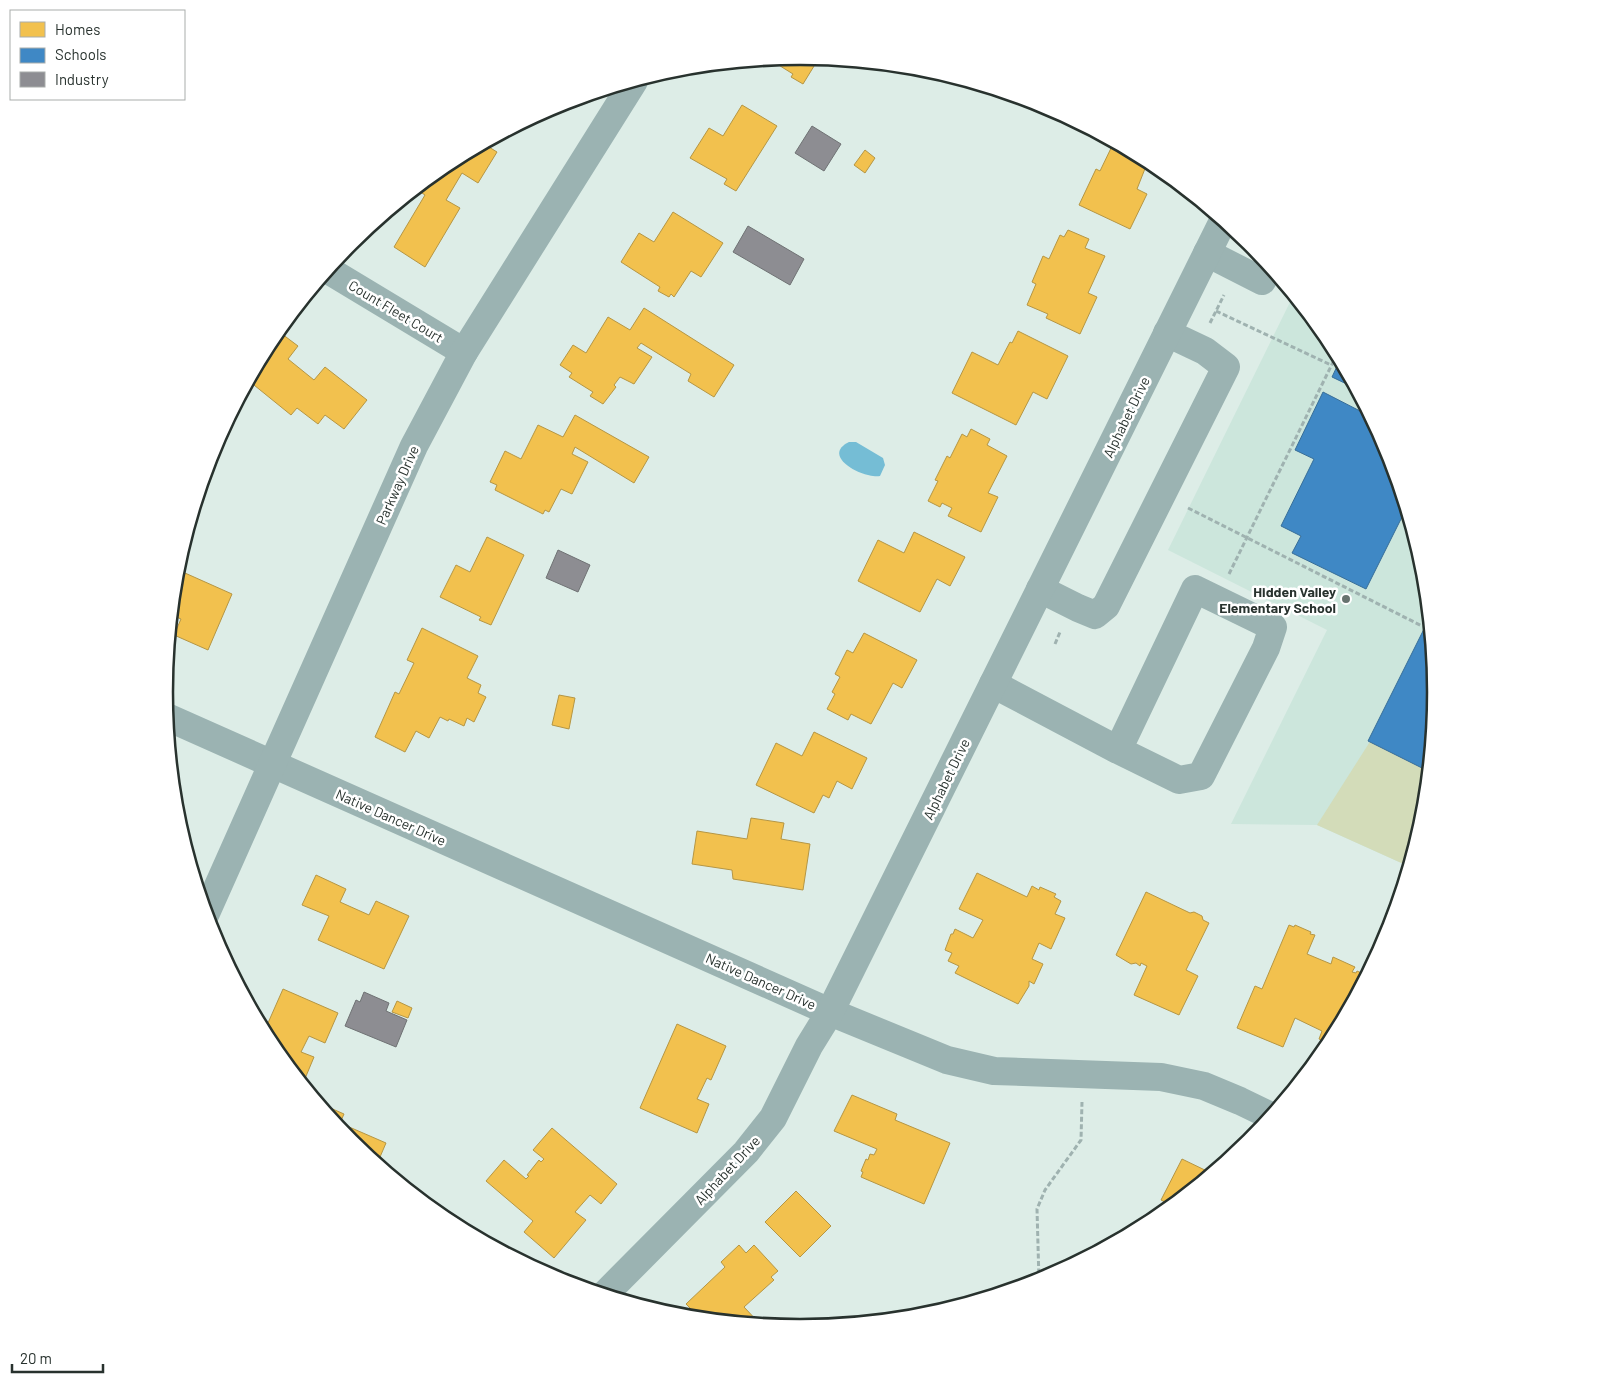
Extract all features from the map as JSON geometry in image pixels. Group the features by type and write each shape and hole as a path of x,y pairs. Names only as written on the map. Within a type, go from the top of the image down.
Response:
{"street":[{"name":"Parkway Drive","path":"210,904 414,446 464,352 629,89"},
{"name":"Alphabet Drive","path":"610,1290 746,1152 773,1118 810,1046 830,1012 1220,227"},
{"path":"1207,253 1262,281 1266,274"},
{"name":"Count Fleet Court","path":"334,274 464,352"},
{"path":"1040,589 1095,615 1106,606 1226,367 1198,347 1167,333"},
{"path":"993,684 1118,750 1179,780 1201,776 1266,648 1273,627 1195,589 1118,750"},
{"name":"Native Dancer Drive","path":"174,720 830,1012 947,1060 994,1071 1161,1077 1195,1084 1240,1101 1264,1113"}],"path":[{"path":"1198,347 1237,269"},
{"path":"1216,311 1331,365"},
{"path":"1217,600 1332,362"},
{"path":"1188,508 1422,626"},
{"path":"1039,1271 1037,1209 1045,1190 1081,1140 1083,1074"}],"shaded area":[{"name":"Hidden Valley Elementary School","path":"1290,302 1321,344 1343,379 1362,415 1394,490 1415,570 1422,610 1426,651 1426,733 1422,774 1415,814 1403,864 1317,825 1231,824 1327,630 1168,550"}],"green space":[{"path":"1371,740 1423,766 1415,814 1403,864 1317,825"}],"water":[{"path":"849,442 856,442 883,458 885,465 880,476 864,474 847,465 842,460 839,454 841,448"}],"building: Homes":[{"path":"814,65 803,84 791,77 793,74 779,66"},
{"path":"742,105 777,126 736,191 724,184 727,179 690,158 709,128 723,136"},
{"path":"489,147 497,152 478,183 462,173 446,200 460,208 425,267 394,247 425,195 421,193 486,149"},
{"path":"1111,148 1145,169 1137,189 1147,194 1130,229 1079,205 1096,169 1100,171"},
{"path":"865,150 875,158 865,173 854,165"},
{"path":"673,212 723,243 701,277 691,271 674,297 671,294 669,297 658,291 660,287 621,262 639,233 654,242"},
{"path":"1068,230 1089,239 1085,248 1105,256 1088,293 1097,297 1080,334 1046,318 1048,314 1027,305 1036,284 1032,282 1043,256 1049,259 1060,235 1064,237"},
{"path":"644,308 734,365 714,397 688,381 691,374 641,343 637,348 652,357 634,384 620,377 614,385 616,387 603,404 590,396 593,392 569,377 572,373 560,365 573,345 586,353 608,317 630,330"},
{"path":"1018,331 1068,356 1047,399 1033,392 1016,425 952,393 972,352 998,365"},
{"path":"285,336 298,346 288,359 314,380 325,367 367,400 344,429 325,415 318,424 297,408 291,415 254,385"},
{"path":"575,415 649,457 634,483 575,447 572,454 588,462 572,494 561,489 549,512 545,510 543,514 495,490 497,485 490,482 505,451 521,459 538,425 563,437"},
{"path":"971,429 990,439 987,445 1007,456 988,493 998,497 981,532 948,516 952,508 942,503 940,507 928,501 938,481 935,480 947,456 950,458 962,434 967,437"},
{"path":"914,532 965,557 950,586 937,579 920,612 858,581 878,540 904,553"},
{"path":"487,537 524,555 491,625 479,620 481,617 440,597 456,565 470,572"},
{"path":"185,573 232,594 208,650 175,636 181,619 177,617"},
{"path":"422,628 478,656 467,678 481,685 478,693 486,697 474,722 467,718 464,726 440,717 429,738 416,731 405,752 375,737 395,692 399,694 414,663 407,660"},
{"path":"864,633 917,660 902,688 893,683 871,724 851,714 848,720 827,709 835,694 832,692 840,677 835,674 847,650 853,653"},
{"path":"559,695 575,698 569,729 552,725"},
{"path":"814,732 867,758 852,789 837,781 829,798 823,795 814,813 756,785 776,743 802,756"},
{"path":"751,818 784,823 781,839 810,844 803,890 733,879 732,870 692,864 697,831 747,839"},
{"path":"977,873 1027,897 1032,886 1039,890 1040,887 1056,894 1054,897 1061,901 1055,914 1065,918 1051,949 1039,943 1032,959 1043,964 1034,984 1029,981 1029,986 1018,1004 955,973 959,966 948,961 952,953 945,950 955,929 973,938 983,920 959,909"},
{"path":"316,875 346,889 340,902 369,915 376,901 409,916 384,969 318,940 329,916 302,905"},
{"path":"1146,892 1190,913 1194,912 1202,916 1203,920 1209,923 1186,970 1198,976 1179,1015 1134,995 1147,966 1141,963 1140,966 1136,963 1131,964 1116,955"},
{"path":"1289,925 1294,927 1295,925 1315,935 1307,954 1331,964 1333,957 1355,967 1352,972 1360,972 1343,1006 1321,1040 1319,1039 1322,1031 1295,1018 1283,1047 1237,1028 1255,986 1262,989"},
{"path":"283,989 338,1013 325,1043 309,1036 301,1052 314,1057 306,1077 268,1023"},
{"path":"397,1001 412,1008 408,1018 392,1012"},
{"path":"677,1024 726,1046 711,1080 707,1078 697,1099 709,1104 697,1133 640,1108"},
{"path":"852,1095 897,1114 895,1120 950,1143 924,1204 861,1177 863,1172 861,1171 866,1159 868,1160 870,1154 874,1155 877,1149 834,1131"},
{"path":"333,1109 344,1114 342,1119"},
{"path":"350,1127 386,1143 380,1157"},
{"path":"552,1128 617,1184 601,1204 590,1195 575,1212 586,1220 554,1258 524,1232 533,1221 486,1181 504,1160 526,1179 539,1160 541,1162 544,1159 533,1150"},
{"path":"1182,1159 1205,1170 1164,1202 1161,1200"},
{"path":"796,1191 831,1226 800,1257 765,1222"},
{"path":"739,1245 746,1253 754,1245 778,1271 771,1277 774,1280 744,1307 754,1318 691,1309 686,1304 725,1267 721,1262"}],"building: Schools":[{"path":"1336,368 1345,383 1332,377"},
{"path":"1323,392 1360,411 1379,452 1402,517 1366,589 1292,553 1301,536 1281,526 1314,459 1295,450"},
{"path":"1424,629 1427,692 1423,768 1368,741"}],"building: Industry":[{"path":"812,126 841,144 824,171 795,153"},
{"path":"748,226 804,259 790,285 733,252"},
{"path":"558,550 590,565 578,592 546,578"},
{"path":"364,992 389,1003 386,1011 407,1020 396,1047 345,1026 356,1000 360,1002"}],"place":[{"name":"Hidden Valley Elementary School","path":"1346,599"}]}
